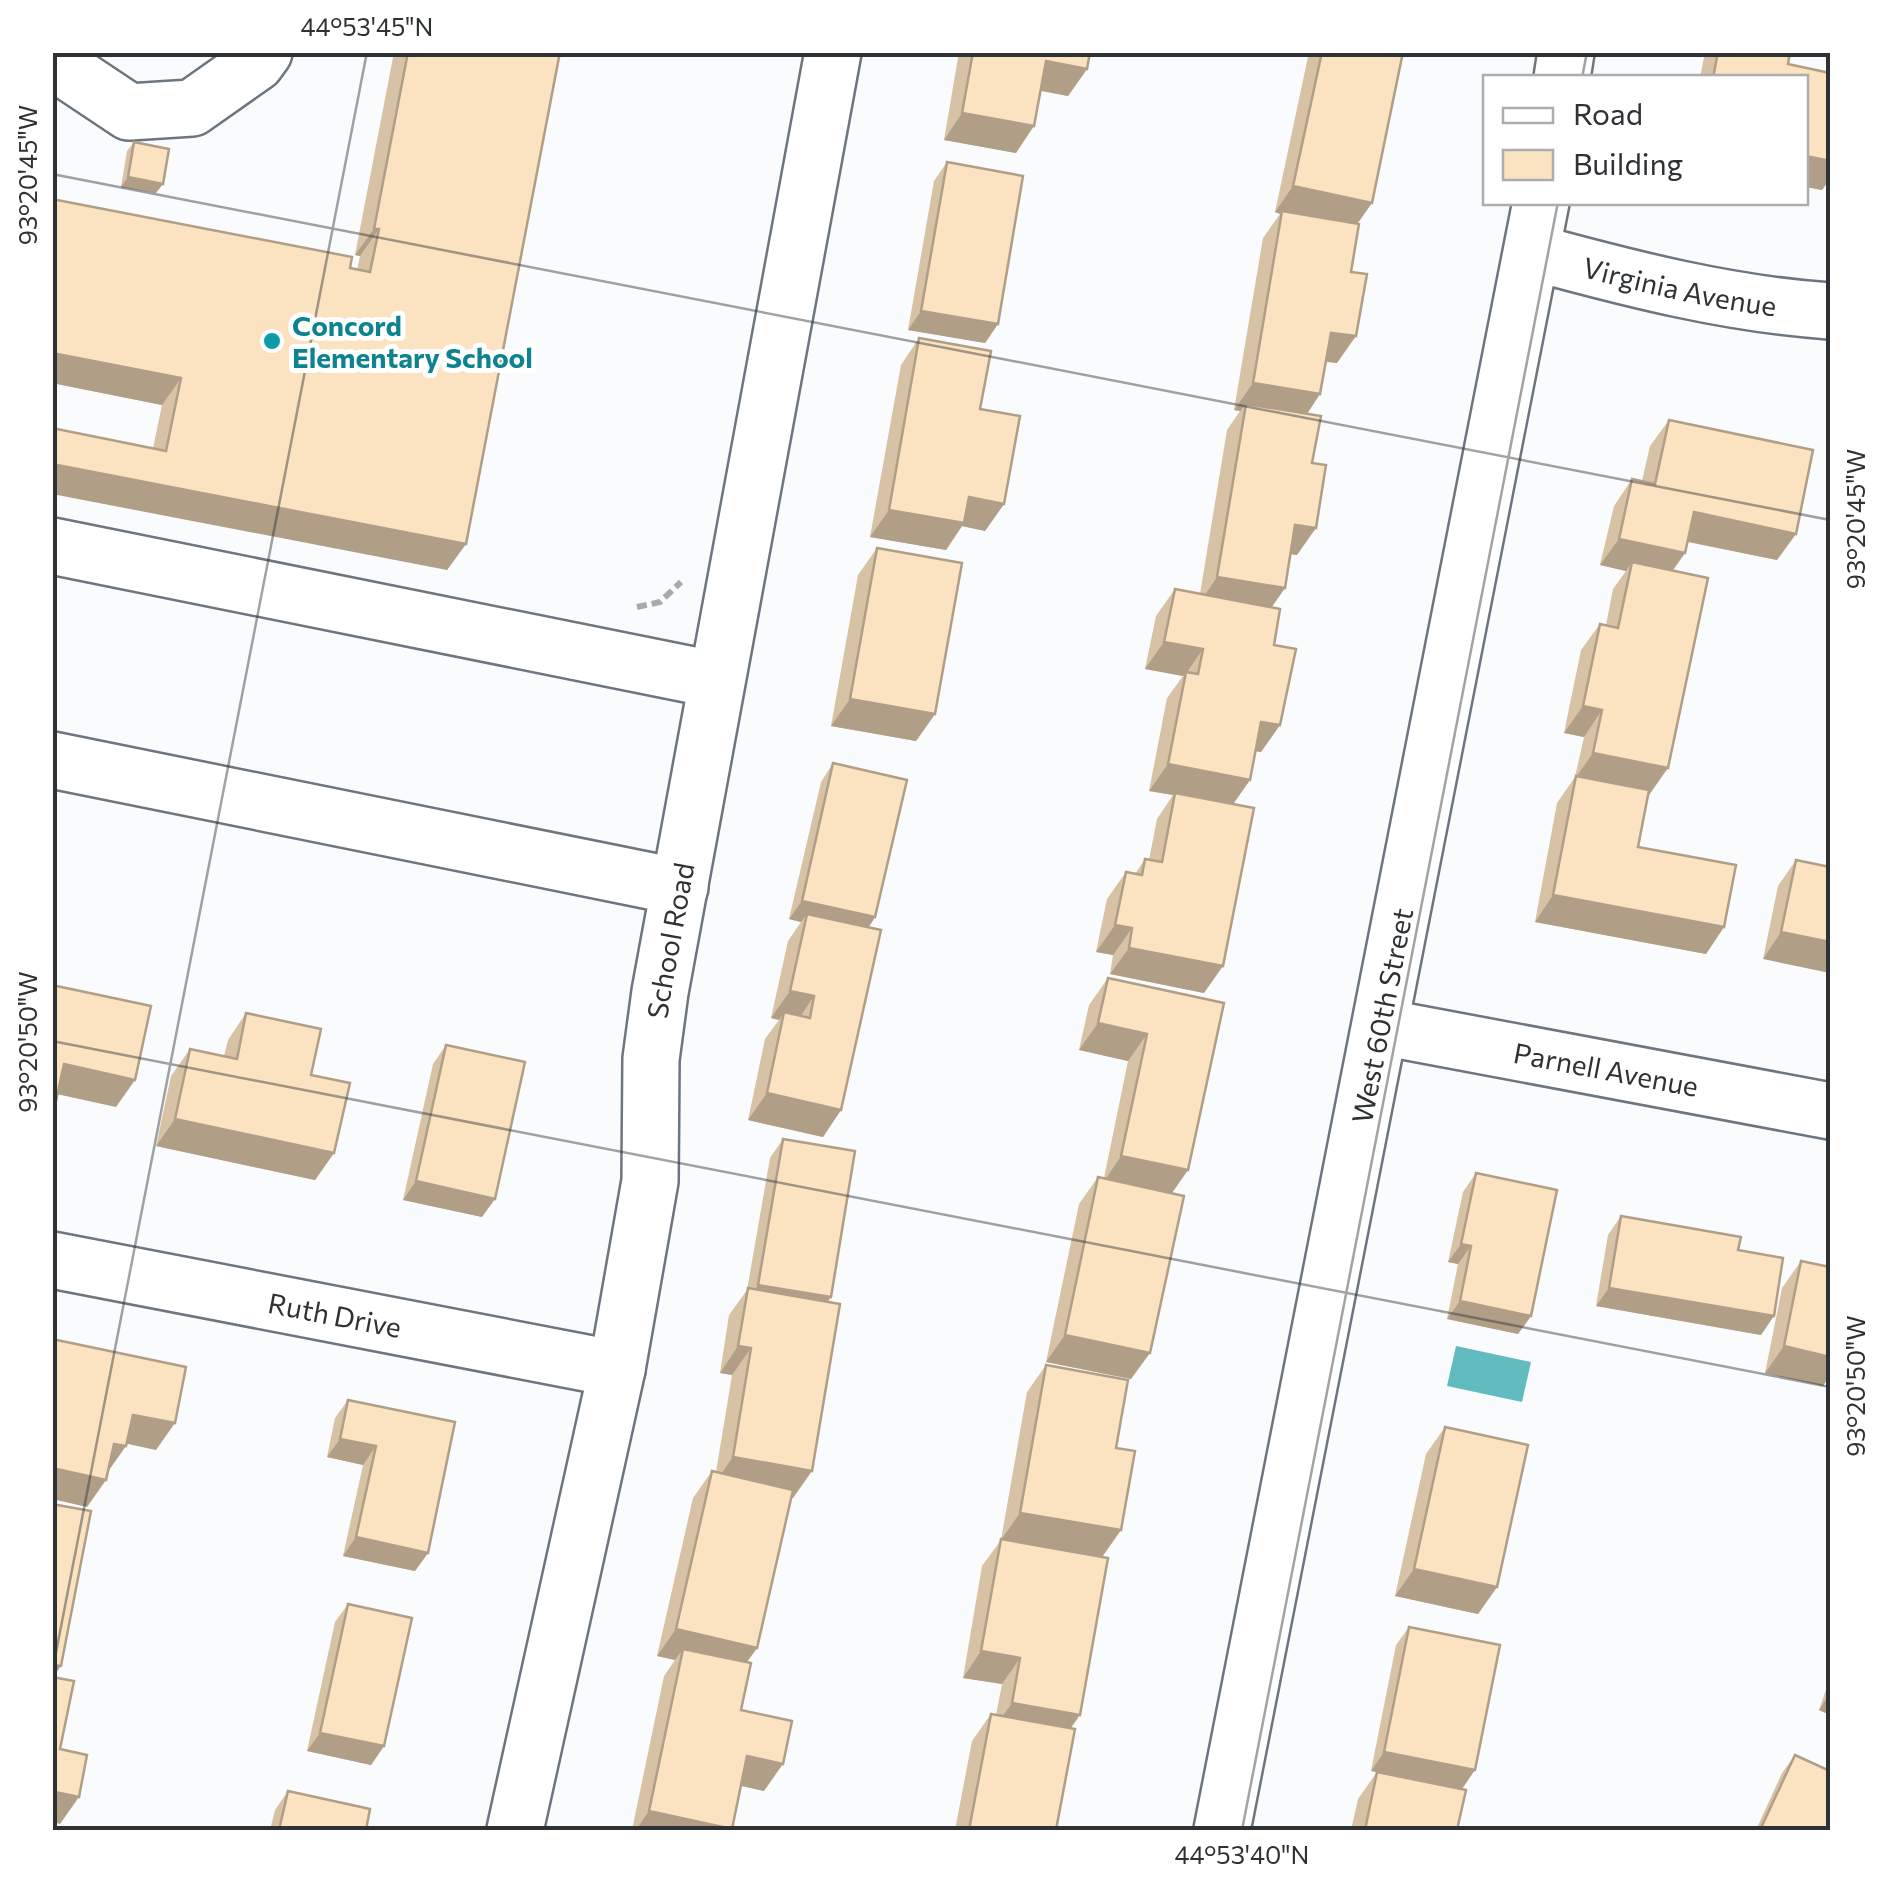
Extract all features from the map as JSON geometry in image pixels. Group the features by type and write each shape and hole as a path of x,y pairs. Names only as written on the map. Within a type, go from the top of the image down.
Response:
{"street":[{"path":"52,54 60,66 129,112 192,108 264,52"},
{"name":"School Road","path":"516,1830 617,1369 650,1181 651,1059 716,680 833,52"},
{"name":"Virginia Avenue","path":"1536,227 1660,286 1763,306 1830,311"},
{"name":"West 60th Street","path":"1222,1830 1536,227"},
{"path":"52,546 716,680"},
{"path":"52,760 680,886"},
{"name":"Parnell Avenue","path":"1382,1027 1830,1112"},
{"name":"Ruth Drive","path":"52,1260 617,1369"}],"water":[{"path":"1456,1346 1531,1362 1522,1402 1447,1386"}],"building":[{"name":"Concord Elementary School","path":"408,52 560,52 466,544 52,464 52,428 166,451 181,378 52,353 52,199 352,257 350,268 370,272 379,229 374,229"},
{"path":"973,52 1090,52 1087,69 1046,61 1034,126 962,113"},
{"path":"1322,52 1403,52 1372,203 1293,186"},
{"path":"1718,52 1790,52 1788,64 1830,73 1830,161 1808,156 1808,75 1714,75"},
{"path":"134,142 169,149 163,184 128,177"},
{"path":"947,162 1023,176 998,324 921,311"},
{"path":"1282,211 1359,224 1351,272 1367,274 1356,336 1331,333 1320,394 1253,383"},
{"path":"919,338 991,351 980,409 1020,416 1004,504 969,497 964,523 889,510"},
{"path":"1246,404 1321,416 1312,463 1326,465 1316,528 1295,525 1285,588 1217,577"},
{"path":"1669,420 1813,450 1796,534 1694,512 1685,553 1619,539 1632,479 1655,484"},
{"path":"877,548 962,563 935,714 850,699"},
{"path":"1632,562 1708,578 1668,768 1593,753 1602,710 1583,706 1600,624 1618,628"},
{"path":"1175,589 1280,609 1274,645 1296,649 1280,725 1261,722 1250,780 1168,764 1186,672 1198,674 1203,649 1164,642"},
{"path":"833,763 907,780 875,917 802,901"},
{"path":"1576,776 1649,790 1638,847 1736,865 1724,927 1553,895"},
{"path":"1175,793 1254,808 1223,966 1129,948 1132,928 1115,925 1126,872 1142,875 1145,859 1162,862"},
{"path":"1796,860 1830,867 1830,942 1781,932"},
{"path":"807,914 881,930 841,1110 767,1093 784,1012 810,1018 814,996 790,991"},
{"path":"1108,978 1224,1003 1188,1170 1121,1156 1147,1034 1098,1023"},
{"path":"52,985 151,1006 135,1080 64,1064 56,1101 52,1100"},
{"path":"246,1013 321,1029 311,1075 350,1083 334,1153 175,1119 190,1049 237,1059"},
{"path":"446,1045 525,1062 495,1199 416,1181"},
{"path":"783,1139 855,1151 831,1297 758,1285"},
{"path":"1476,1173 1557,1190 1531,1316 1460,1301 1471,1246 1461,1244"},
{"path":"1098,1177 1184,1196 1150,1353 1065,1335"},
{"path":"1621,1216 1741,1237 1738,1250 1783,1258 1774,1316 1609,1288"},
{"path":"1801,1261 1830,1267 1830,1357 1784,1346"},
{"path":"748,1288 840,1304 812,1471 733,1457 751,1348 738,1346"},
{"path":"52,1339 186,1367 175,1423 133,1415 126,1446 114,1444 106,1480 52,1468"},
{"path":"1046,1365 1128,1380 1116,1448 1135,1451 1121,1530 1020,1513"},
{"path":"348,1400 455,1422 428,1553 356,1537 376,1446 340,1439"},
{"path":"1445,1427 1528,1445 1497,1587 1414,1569"},
{"path":"712,1471 793,1490 757,1648 676,1629"},
{"path":"52,1504 91,1511 61,1666 52,1665"},
{"path":"1001,1539 1108,1558 1080,1715 1012,1703 1020,1658 981,1651"},
{"path":"348,1604 412,1618 384,1746 320,1733"},
{"path":"1409,1627 1500,1645 1475,1770 1384,1752"},
{"path":"683,1649 751,1663 741,1710 792,1721 783,1764 747,1756 732,1829 649,1811"},
{"path":"52,1677 74,1681 60,1749 87,1755 79,1797 55,1792 52,1803"},
{"path":"991,1714 1075,1729 1056,1830 969,1830"},
{"path":"1795,1755 1830,1771 1830,1830 1760,1830"},
{"path":"1377,1772 1466,1790 1457,1830 1365,1830"},
{"path":"288,1791 370,1809 366,1830 279,1830"}],"place":[{"name":"Concord Elementary School","path":"272,341"}]}
